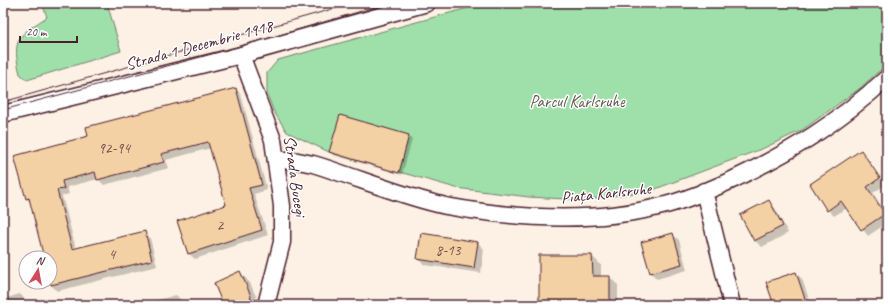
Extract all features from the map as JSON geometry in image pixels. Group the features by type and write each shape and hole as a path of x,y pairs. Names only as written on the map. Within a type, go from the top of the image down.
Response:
{"street":[{"name":"Strada 1 Decembrie 1918","path":"3,114 241,55 427,3"},
{"name":"Strada Bucegi","path":"241,55 273,140 282,206 283,233 266,305"},
{"name":"Piața Karlsruhe","path":"276,160 293,160 313,164 445,205 539,218 593,217 632,212 663,206 704,191 760,167 808,140 837,120 887,78"},
{"path":"704,191 732,305"}],"green space":[{"path":"42,3 107,3 121,51 27,80 20,74 17,62 17,45 24,33 47,17"},
{"name":"Parcul Karlsruhe","path":"486,3 887,3 887,64 859,89 802,130 764,148 650,191 584,200 529,197 456,188 329,152 287,132 274,112 267,94 267,73 278,60"}],"building":[{"path":"236,88 262,185 249,188 262,230 188,254 177,221 226,205 208,142 161,154 164,162 97,180 95,172 62,181 64,189 57,190 72,249 145,231 152,260 58,283 58,250 42,250 29,198 26,199 14,156 88,136 86,127"},
{"path":"340,115 409,135 399,173 329,152"},
{"path":"861,150 880,178 867,187 885,214 861,230 841,201 827,211 810,184"},
{"path":"769,200 783,226 754,241 740,215"},
{"path":"421,233 478,242 474,268 417,259"},
{"path":"673,233 682,264 650,273 641,242"},
{"path":"539,255 592,255 593,276 610,276 610,305 539,305"},
{"path":"240,271 251,296 249,305 223,305 214,283"},
{"path":"796,272 807,305 774,305 766,282"}],"tram line":[{"path":"3,102 354,3"},
{"path":"3,110 238,47 389,3"}]}
